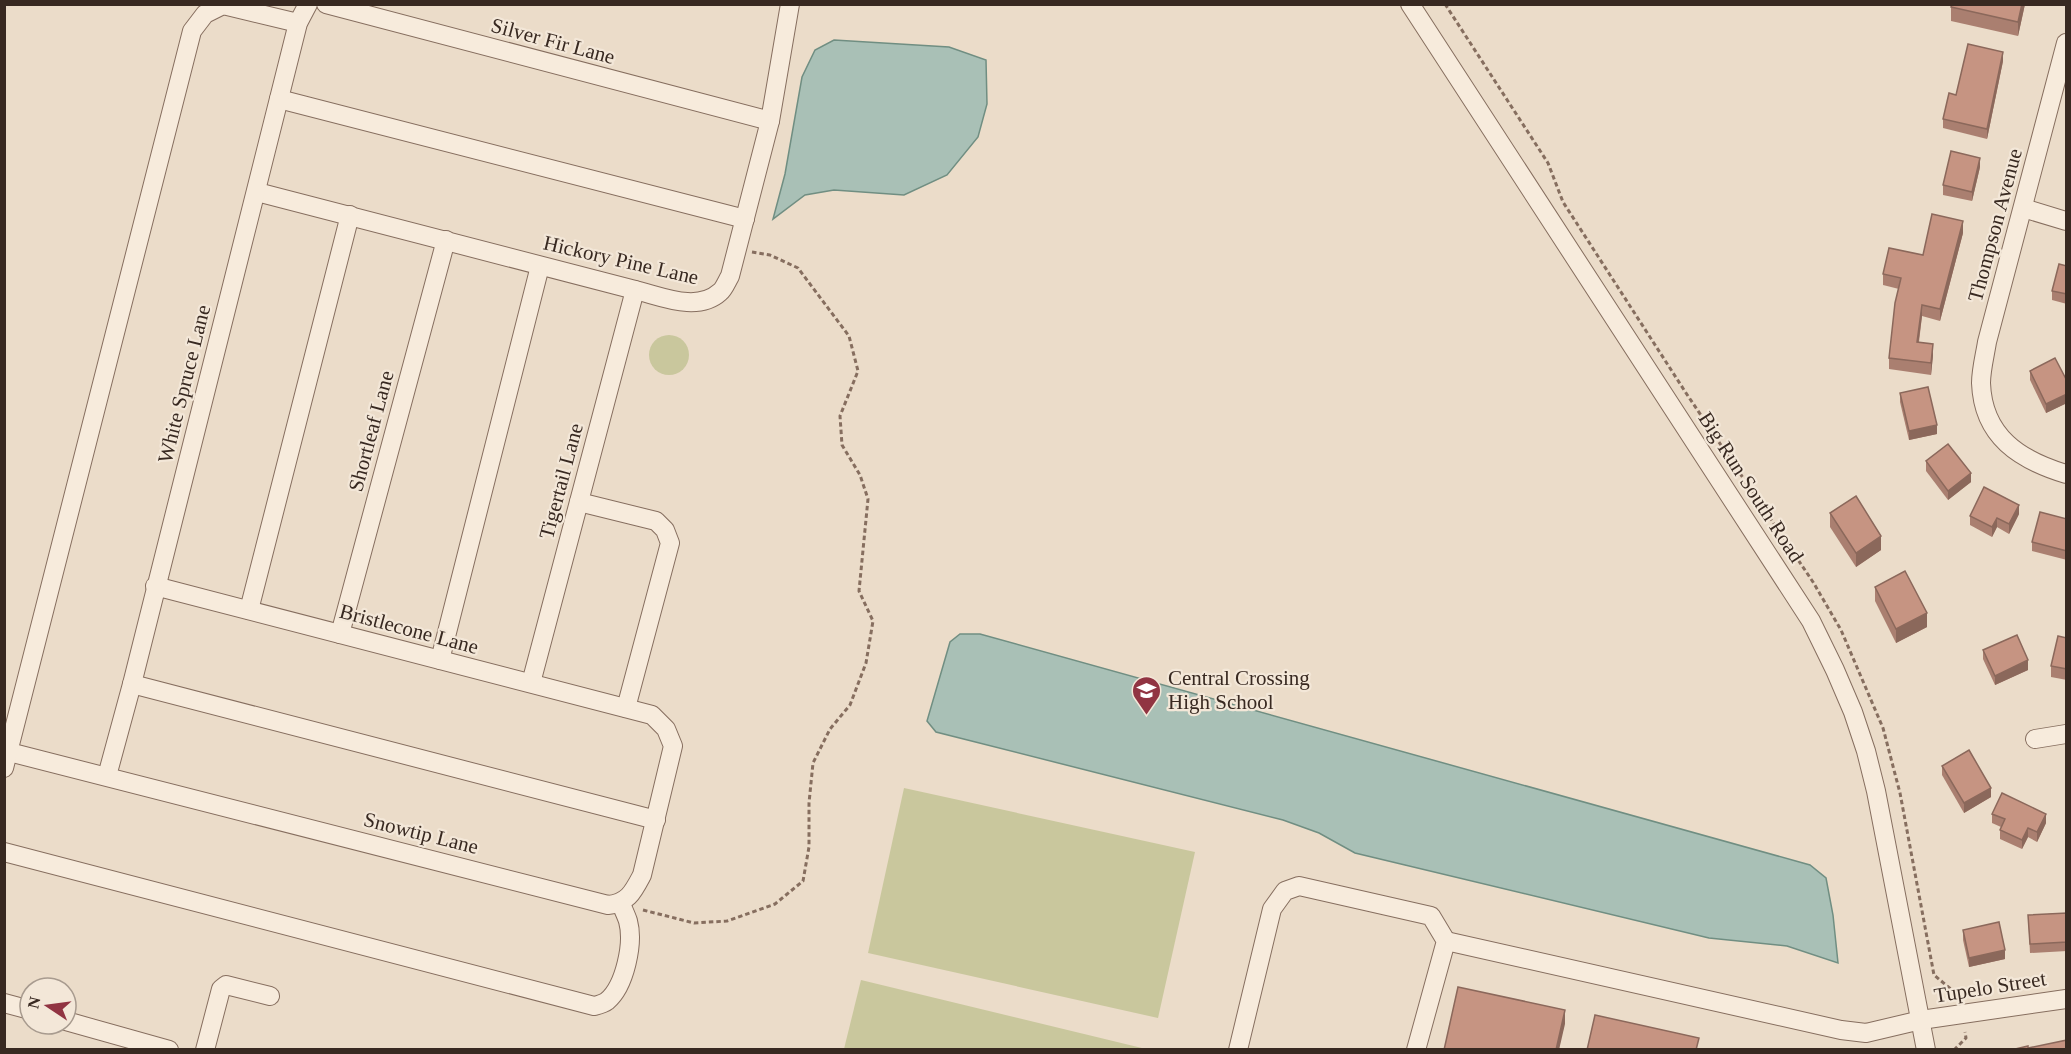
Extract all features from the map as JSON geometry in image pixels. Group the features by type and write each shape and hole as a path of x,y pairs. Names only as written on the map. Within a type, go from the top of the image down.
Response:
{"street":[{"name":"White Spruce Lane","path":"107,776 298,23 308,4"},
{"name":"Silver Fir Lane","path":"326,4 770,121"},
{"name":"Hickory Pine Lane","path":"256,192 635,290 694,304 706,301 721,292 730,276 770,121 790,4"},
{"name":"Big Run South Road","path":"1410,4 1811,621 1825,648 1853,712 1866,751 1926,1050"},
{"path":"7,760 192,31 205,14 223,5 298,23"},
{"name":"Thompson Avenue","path":"2067,43 1988,342 1981,381 1983,401 1989,420 2002,440 2018,454 2067,474"},
{"path":"279,99 745,219"},
{"path":"2023,208 2067,221"},
{"path":"249,610 350,215"},
{"name":"Shortleaf Lane","path":"340,634 446,240"},
{"path":"440,660 540,266"},
{"name":"Tigertail Lane","path":"531,683 635,290"},
{"path":"579,502 656,521 665,530 670,543 626,708"},
{"name":"Bristlecone Lane","path":"156,586 652,715 666,729 673,746 656,820"},
{"path":"4,852 594,1006 605,1002 617,989 626,965 630,943 628,922 621,904 632,892 642,875 656,820 132,684"},
{"path":"2036,739 2067,734"},
{"name":"Snowtip Lane","path":"7,760 107,776 608,905 621,904"},
{"path":"1238,1050 1272,909 1285,891 1299,886 1431,916 1446,941 1416,1050"},
{"name":"Tupelo Street","path":"1446,941 1866,1033 1921,1020 2067,999"},
{"path":"205,1050 221,989 226,985 270,996"},
{"path":"78,1024 169,1050"}],"path":[{"path":"621,904 694,923 727,921 775,904 802,880 809,846 809,803 813,763 830,729 850,705 866,663 873,621 859,591 868,499 860,475 842,445 840,416 858,370 849,336 798,268 770,255 737,250"}],"shaded area":[{"path":"834,40 949,47 986,60 987,104 978,137 947,175 904,195 834,190 805,195 773,219 785,174 802,77 815,50"},
{"path":"669,335 683,341 689,355 683,369 669,375 655,369 649,355 655,341"},
{"path":"960,634 980,634 1810,865 1826,878 1838,963 1787,946 1709,938 1355,853 1319,833 1283,820 936,732 927,721 950,642"},
{"path":"904,788 1195,852 1158,1018 868,953"},
{"path":"861,980 1146,1049 844,1049"}],"building":[{"path":"1952,4 2022,4 2018,22 1951,7"},
{"path":"1968,44 2003,52 1987,129 1943,119 1949,93 1956,95"},
{"path":"1951,151 1980,158 1972,192 1943,185"},
{"path":"1932,214 1963,221 1940,309 1922,305 1917,342 1933,344 1931,363 1889,358 1895,303 1901,278 1883,274 1889,248 1923,255"},
{"path":"2059,264 2067,266 2067,294 2052,291"},
{"path":"2055,358 2067,381 2067,394 2046,404 2030,371"},
{"path":"1928,387 1937,425 1909,431 1900,393"},
{"path":"1948,444 1971,473 1948,491 1926,461"},
{"path":"1984,487 2019,505 2009,524 1997,518 1992,527 1970,516"},
{"path":"1856,496 1881,536 1856,553 1830,513"},
{"path":"2040,512 2067,519 2067,551 2032,542"},
{"path":"1905,571 1927,613 1896,629 1875,587"},
{"path":"2017,635 2028,660 1995,676 1983,650"},
{"path":"2058,636 2067,638 2067,669 2051,666"},
{"path":"1969,750 1991,788 1964,803 1942,766"},
{"path":"2002,793 2046,814 2037,832 2028,828 2022,840 2000,830 2005,819 1992,814"},
{"path":"2067,913 2067,942 2030,944 2028,915"},
{"path":"1999,922 2005,950 1969,958 1963,930"},
{"path":"1458,987 1565,1010 1556,1050 1444,1050"},
{"path":"1595,1015 1699,1038 1696,1050 1587,1050"},
{"path":"2067,1040 2067,1050 2011,1050 2028,1046 2028,1048"}],"place":[{"name":"Central Crossing High School","path":"1147,716"}]}
